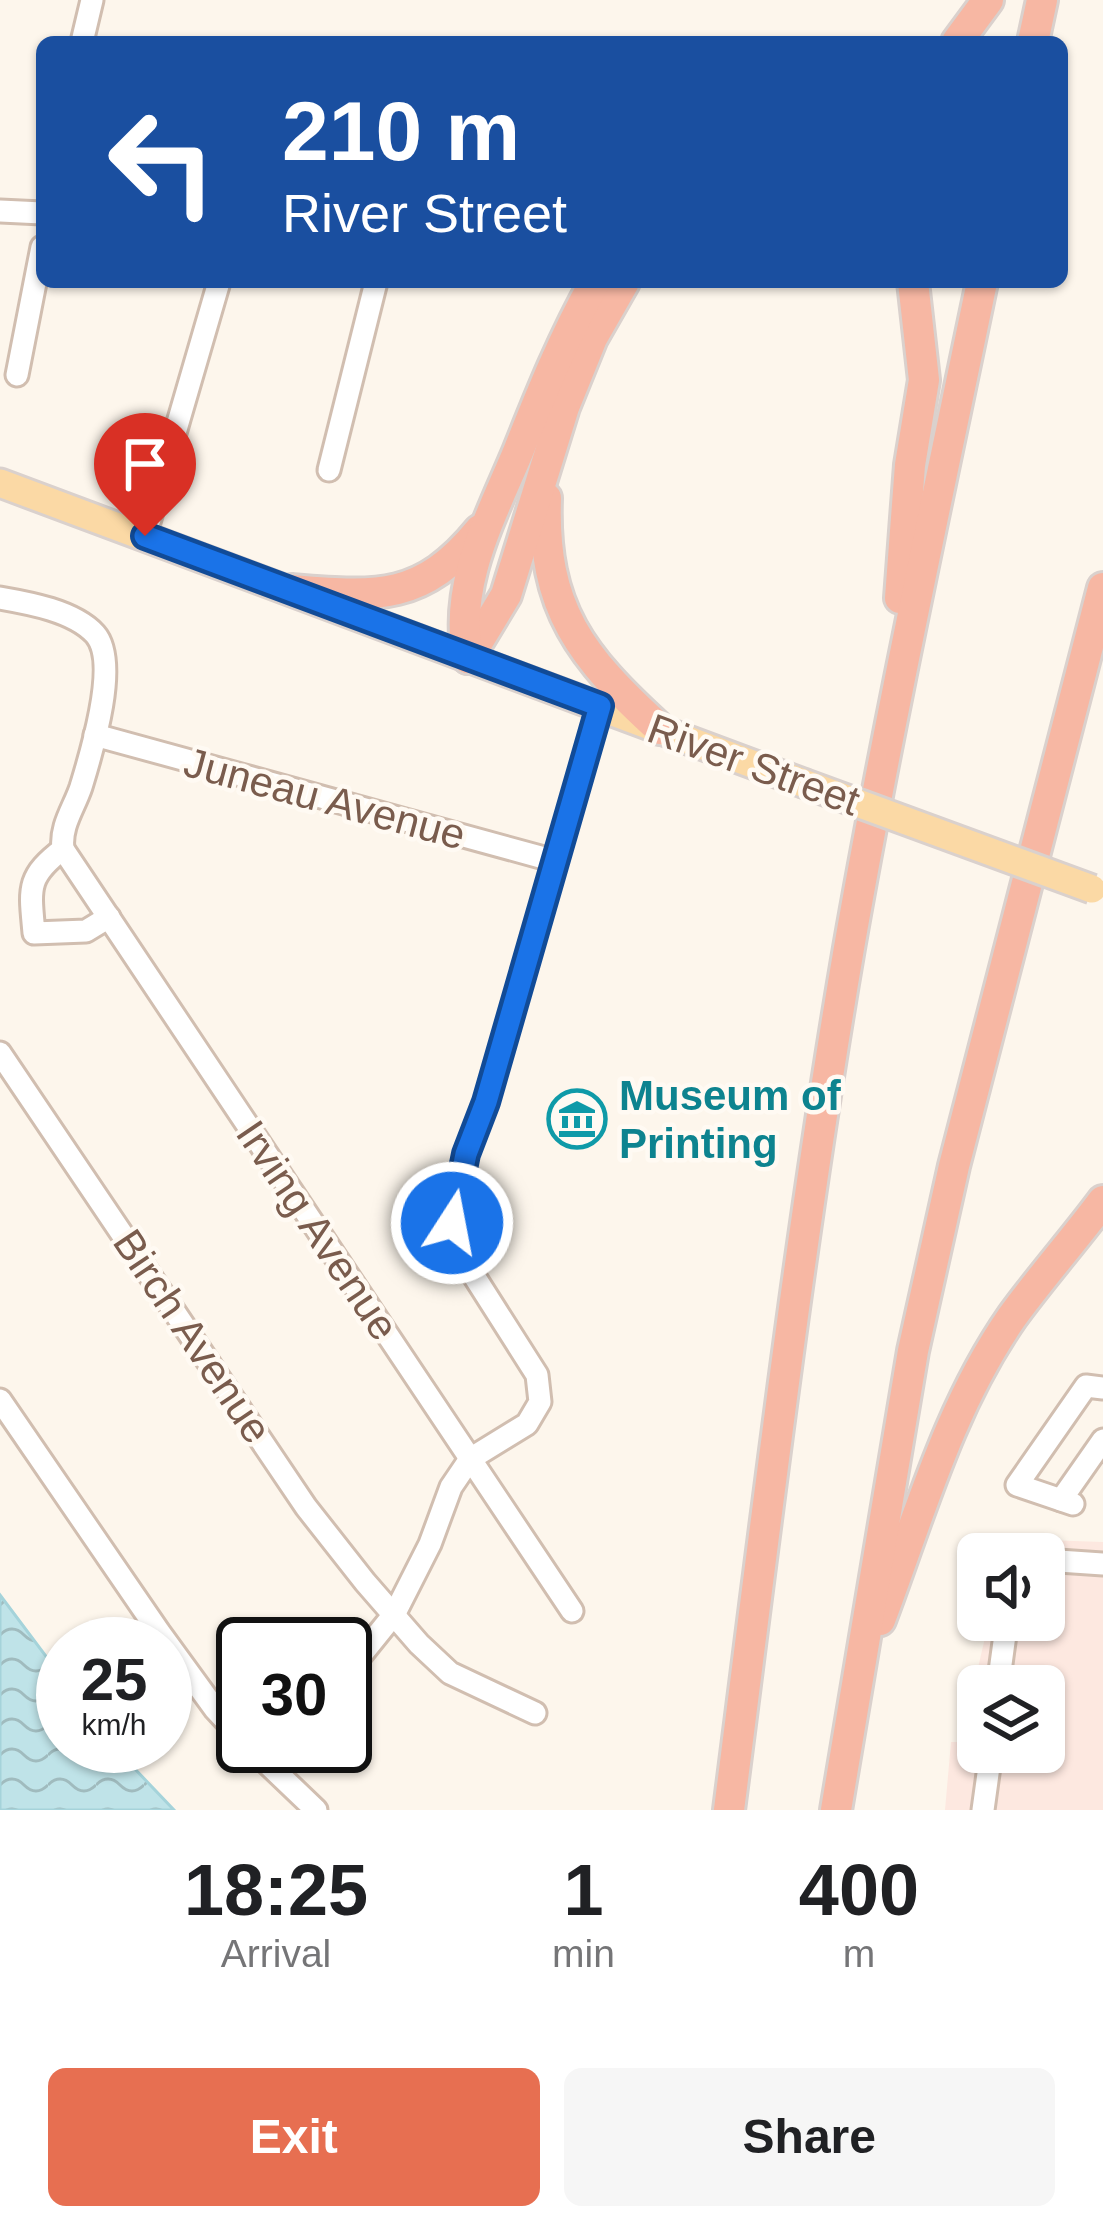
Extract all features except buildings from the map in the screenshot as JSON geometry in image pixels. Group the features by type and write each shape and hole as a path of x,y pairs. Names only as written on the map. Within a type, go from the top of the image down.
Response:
{"highway":[{"path":"961,36 988,0"},
{"path":"1034,36 1042,0"},
{"path":"468,658 464,616 479,539 568,330 592,288"},
{"path":"468,658 506,595 564,407 592,338 621,288"},
{"path":"891,721 910,465 924,380 914,288"},
{"path":"729,1810 806,1224 891,721 981,288"},
{"path":"547,466 545,523 551,574 566,623 614,687 660,729"},
{"path":"292,590 349,595 399,590 434,577 458,558 488,521"},
{"path":"836,1810 923,1305 1019,903 1103,588"},
{"path":"1077,690 1103,626"},
{"path":"853,1693 916,1511 972,1387 1010,1319 1103,1201"}],"main road":[{"name":"River Street","path":"0,483 1097,891"}],"street":[{"path":"83,36 92,0"},
{"path":"0,211 36,213"},
{"path":"17,375 36,278"},
{"path":"145,536 217,288"},
{"path":"329,470 374,288"},
{"path":"0,598 62,614 91,630 103,650 105,677 94,735 65,825 63,849 39,867 30,889 34,933 86,931 109,917"},
{"path":"372,1642 395,1613 452,1487 470,1459 527,1424 540,1402 537,1375 462,1257 452,1223 466,1154 486,1102 600,706"},
{"name":"Juneau Avenue","path":"94,735 555,861"},
{"name":"Irving Avenue","path":"63,849 572,1611"},
{"name":"Birch Avenue","path":"0,1053 306,1507 419,1645 450,1673 535,1713"},
{"path":"1103,1388 1086,1386 1017,1485 1067,1502 1103,1440"},
{"path":"0,1400 216,1710"},
{"path":"1065,1561 1103,1564"},
{"path":"280,1773 316,1810"},
{"path":"982,1810 988,1773"}],"shaded area":[{"path":"1065,1541 1103,1542 1103,1810 945,1810 951,1742 957,1742 957,1773 1065,1773 1065,1665 979,1665 984,1641 1065,1641"}],"water":[{"path":"0,1595 36,1643 36,1773 139,1773 174,1810 0,1810"}],"place":[{"name":"Museum of Printing","path":"577,1119"}],"route":[{"path":"145,536 600,706 486,1102 466,1154 452,1223"}]}
